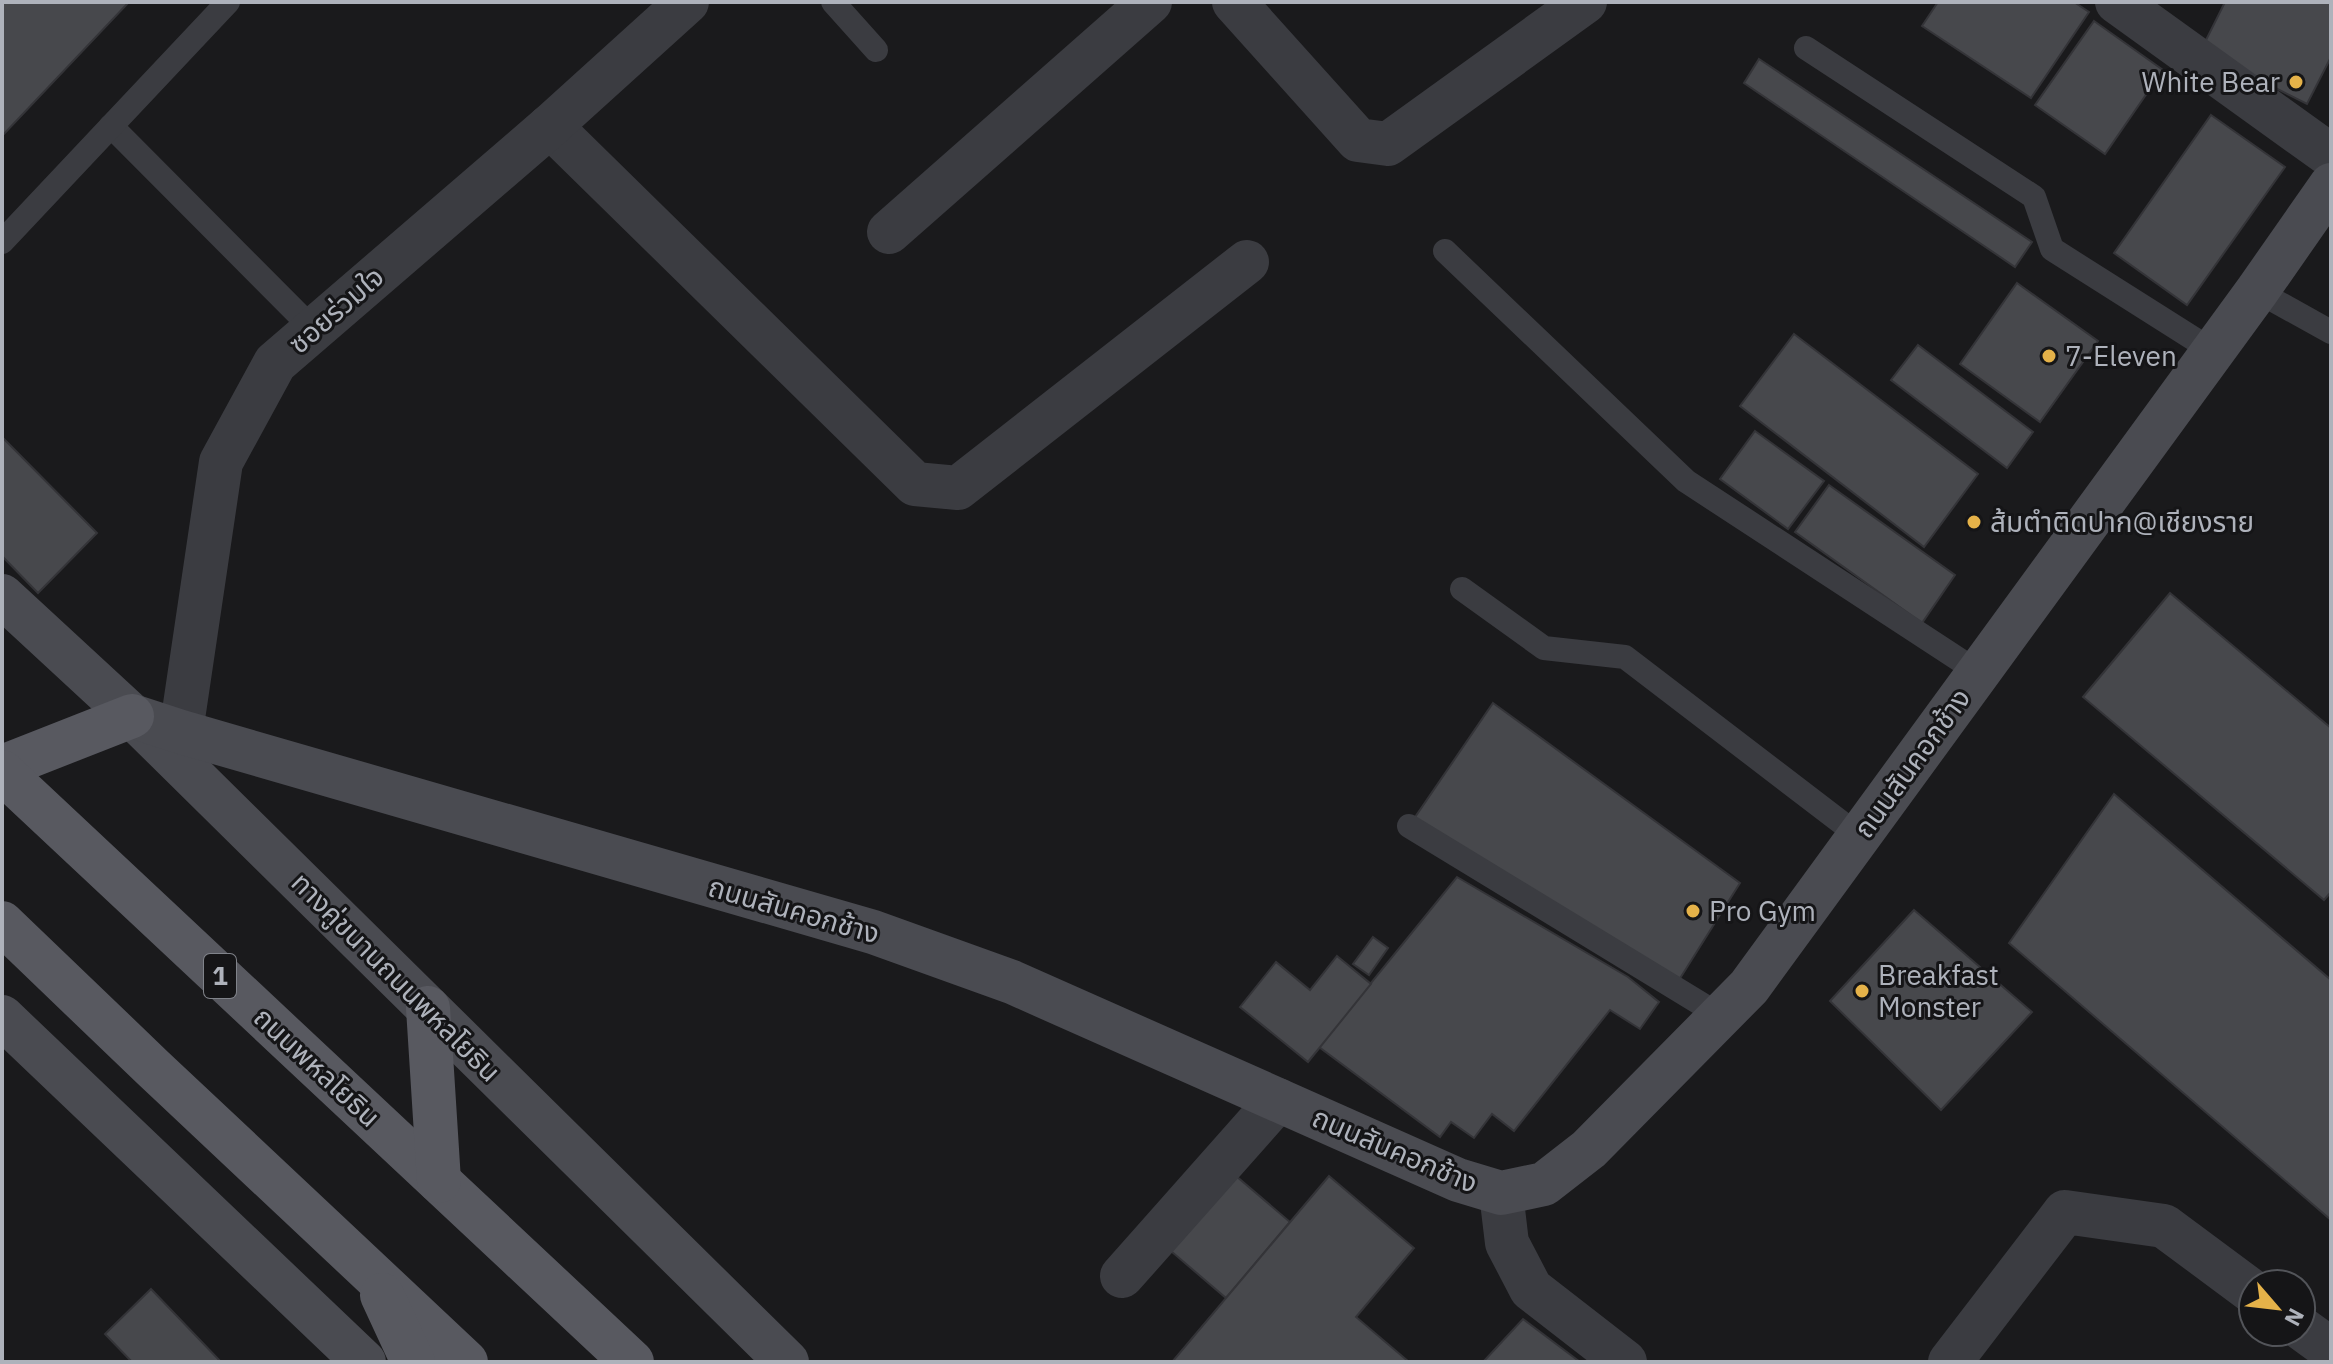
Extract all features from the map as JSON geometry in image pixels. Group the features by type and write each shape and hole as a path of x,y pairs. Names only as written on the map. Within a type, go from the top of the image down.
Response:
{"main road":[{"path":"2,769 132,716"},
{"name":"ถนนพหลโยธิน","path":"2,769 632,1362"},
{"path":"2,923 466,1362"},
{"path":"428,1008 439,1181"},
{"path":"372,1273 413,1362"}],"street":[{"name":"ซอยร่วมใจ","path":"181,732 221,462 275,363 550,126 687,2"},
{"path":"889,232 1150,2"},
{"path":"1234,2 1358,140 1388,144 1585,2"},
{"path":"2117,2 2331,156"},
{"path":"550,126 915,484 958,488 1247,262"},
{"name":"ถนนสันคอกช้าง","path":"132,716 873,932 1012,982 1458,1180 1501,1193 1544,1184 1589,1149 1749,987 2331,185"},
{"name":"ทางคู่ขนานถนนพหลโยธิน","path":"2,596 132,716 787,1362"},
{"path":"2,1017 364,1362"},
{"path":"1122,1276 1278,1100"},
{"path":"1501,1193 1507,1243 1531,1289 1625,1362"},
{"path":"1950,1362 2065,1212 2164,1226 2237,1280"}],"lane":[{"path":"2,242 228,2"},
{"path":"833,2 876,50"},
{"path":"1806,48 2034,197 2052,249 2213,351"},
{"path":"111,126 314,330"},
{"path":"1445,251 1686,481 1978,672"},
{"path":"2257,291 2331,332"},
{"path":"1462,589 1544,648 1625,657 1859,836"},
{"path":"1409,826 1721,1016"}],"building":[{"path":"2,2 129,2 2,136"},
{"path":"1938,2 2074,2 2089,12 2031,98 1922,26"},
{"path":"2225,2 2331,2 2331,57 2307,104 2201,50"},
{"path":"2094,21 2163,70 2105,154 2035,105"},
{"path":"1759,59 2032,242 2015,267 1744,83"},
{"path":"2211,115 2285,167 2187,305 2114,253"},
{"path":"2017,283 2098,341 2040,422 1960,364"},
{"path":"1794,334 1978,474 1924,547 1740,406"},
{"path":"1918,345 2033,432 2007,468 1891,380"},
{"path":"1755,431 1824,481 1788,529 1720,479"},
{"path":"2,437 97,533 38,593 2,556"},
{"path":"1829,485 1955,575 1922,623 1795,532"},
{"path":"2170,593 2331,728 2331,892 2324,900 2083,697"},
{"path":"1493,703 1740,883 1679,980 1409,826"},
{"path":"2114,794 2331,980 2331,1220 2009,943"},
{"path":"1457,877 1628,977 1659,1002 1640,1029 1610,1010 1514,1131 1492,1114 1474,1138 1451,1122 1440,1137 1319,1047"},
{"path":"1914,910 2032,1012 1941,1110 1830,1001"},
{"path":"1373,937 1388,948 1369,975 1353,964"},
{"path":"1337,956 1371,984 1308,1062 1240,1007 1276,962 1310,990"},
{"path":"1229,1170 1290,1222 1226,1298 1165,1246"},
{"path":"1329,1176 1414,1248 1356,1317 1409,1362 1172,1362"},
{"path":"151,1289 221,1362 132,1362 105,1334"},
{"path":"1523,1319 1580,1362 1483,1362"}],"place":[{"name":"White Bear","path":"2296,82"},
{"name":"7-Eleven","path":"2049,356"},
{"name":"ส้มตำติดปาก@เชียงราย","path":"1974,522"},
{"name":"Pro Gym","path":"1693,911"},
{"name":"Breakfast Monster","path":"1862,991"}]}
